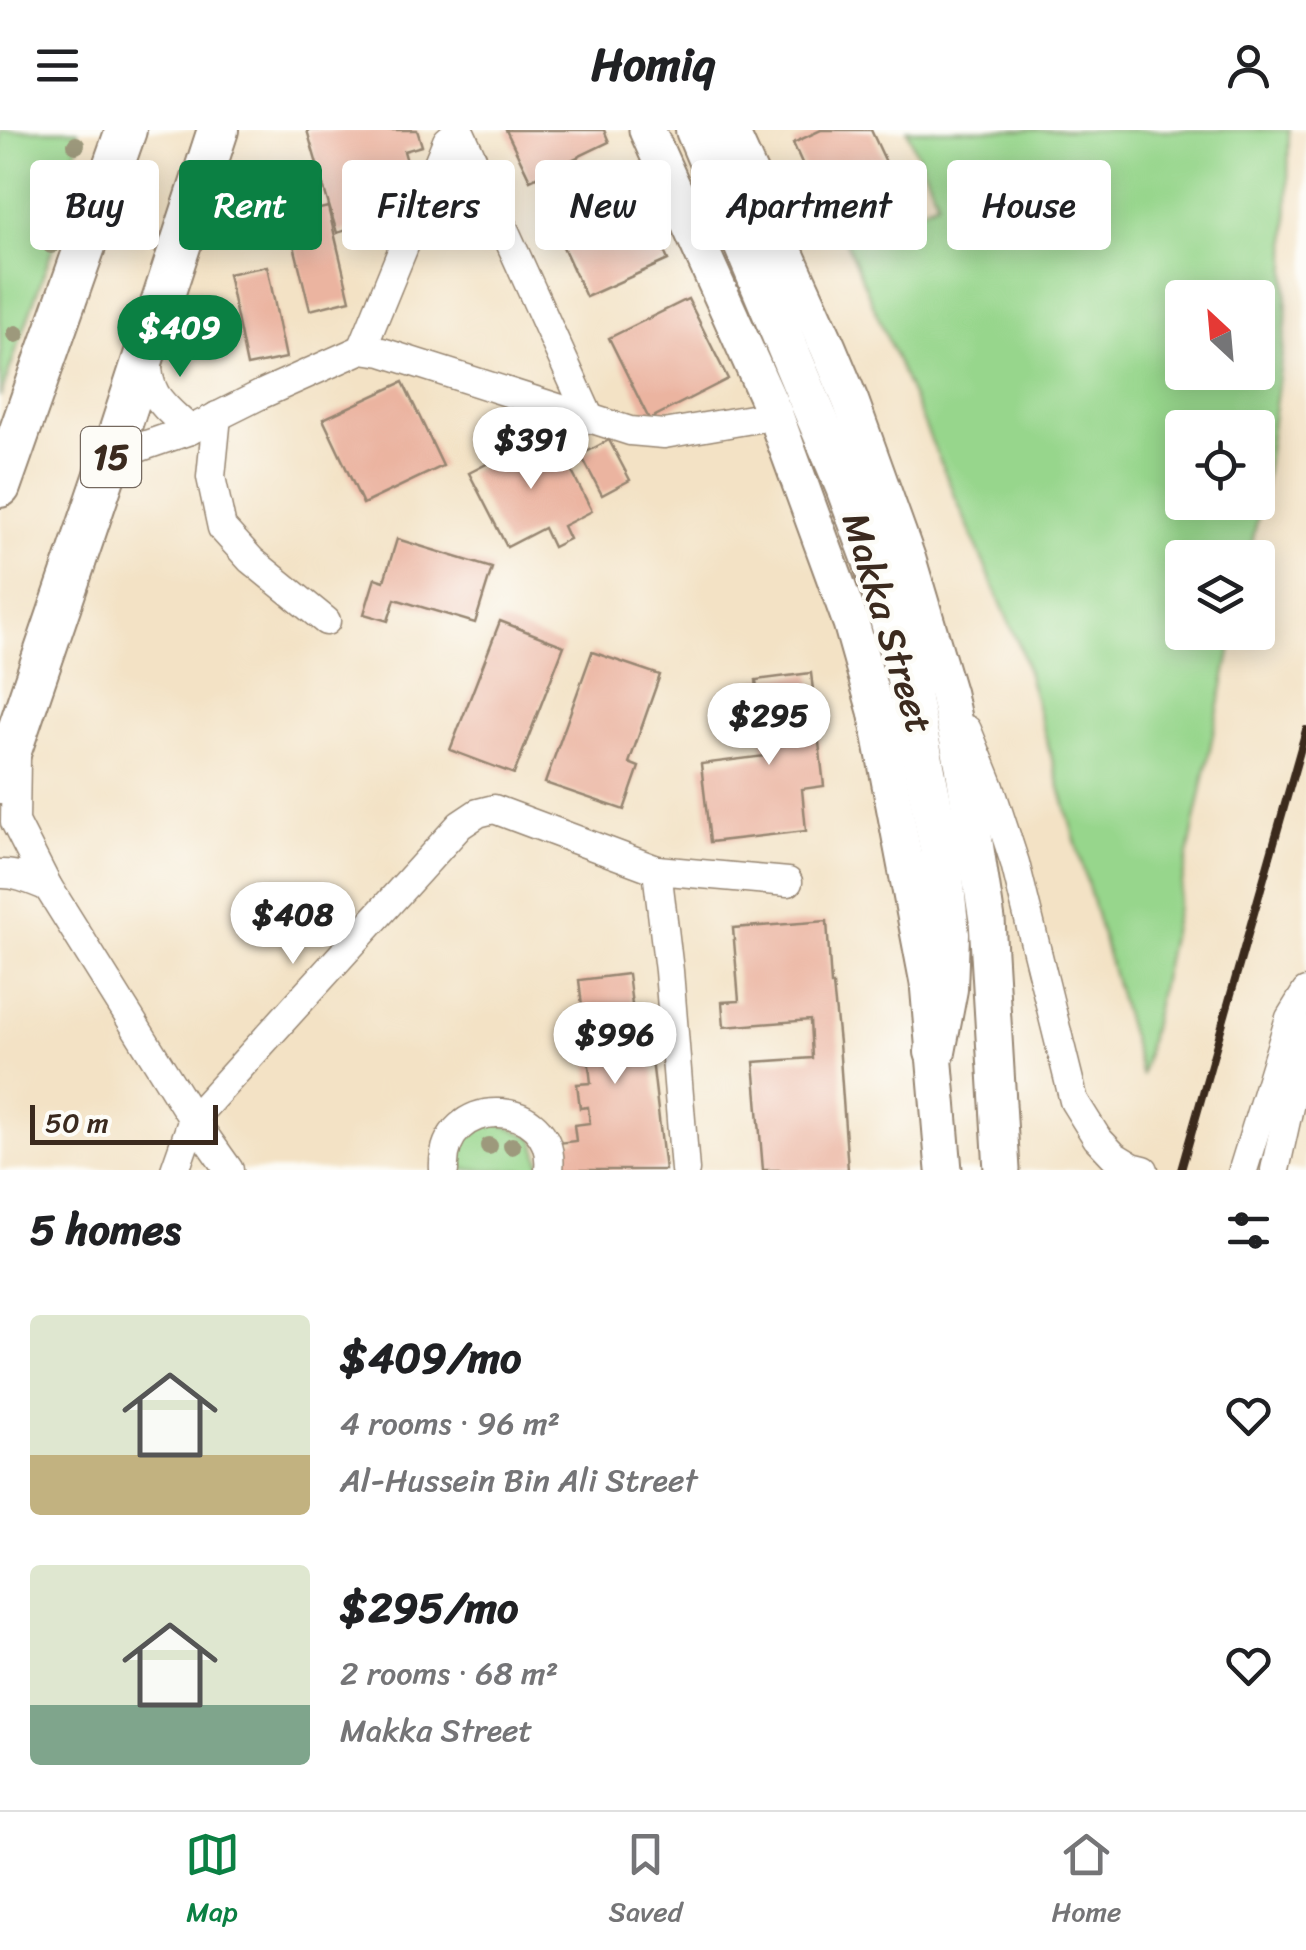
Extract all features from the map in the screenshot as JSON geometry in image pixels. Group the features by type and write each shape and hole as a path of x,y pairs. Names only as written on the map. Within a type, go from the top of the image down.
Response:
{"highway":[{"name":"15","path":"0,784 218,130"},
{"path":"696,130 846,487 873,560 906,674 940,848 948,934 947,989 935,1052"},
{"path":"0,487 123,134"}],"main road":[{"name":"Makka Street","path":"647,130 775,415 850,623 876,711 928,983 944,1170"},
{"name":"Makka Street","path":"730,130 851,402 908,560 948,694 988,920 1002,1170"}],"street":[{"path":"362,349 447,141 456,133 461,134 590,419"},
{"path":"148,338 146,378 158,399 190,430"},
{"path":"110,460 190,430 362,349 630,431 664,434 775,415"},
{"path":"217,416 211,478 222,528 251,560 326,621"},
{"path":"948,694 990,788 1015,863 1074,1100 1097,1138 1114,1156 1144,1170"},
{"path":"16,736 15,822 48,887 229,1170"},
{"path":"175,1170 193,1119 460,825 478,813 494,809 657,870 788,882"},
{"path":"657,870 685,1170"},
{"path":"0,874 48,887"},
{"path":"1243,1170 1290,1018 1306,992"},
{"path":"1275,1170 1306,1030"},
{"path":"444,1170 448,1143 458,1128 488,1112 505,1112 536,1129 546,1144 549,1170"}],"green space":[{"path":"0,130 78,130 75,160 30,160 30,250 52,250 0,397"},
{"path":"907,130 1289,130 1286,322 1274,410 1165,410 1165,520 1257,520 1253,540 1165,540 1165,650 1230,650 1142,1076 1021,650 849,250 927,250 927,207 938,202 927,176 927,160 920,160"},
{"path":"491,1119 534,1138 542,1170 450,1170 454,1146"}],"building":[{"path":"307,130 417,130 422,146 404,151 407,160 342,160 342,231 337,233 322,182 322,160 316,160"},
{"path":"506,130 604,130 609,142 572,160 535,160 535,178 530,180"},
{"path":"821,130 871,130 885,160 801,160 793,143"},
{"path":"328,207 350,300 310,310 295,250 322,250 322,208"},
{"path":"565,250 663,250 668,260 586,297"},
{"path":"267,266 286,358 247,366 228,274"},
{"path":"688,299 728,379 649,419 609,338"},
{"path":"403,382 443,466 363,504 323,419"},
{"path":"551,431 592,511 563,526 569,539 553,547 544,528 507,547 469,473"},
{"path":"609,440 630,480 602,495 581,455"},
{"path":"397,539 492,568 475,623 395,599 388,621 364,614 375,578 384,581"},
{"path":"500,621 564,646 514,774 450,750"},
{"path":"592,652 660,675 629,763 639,767 624,810 545,783"},
{"path":"811,673 824,786 802,789 806,831 710,842 701,764 765,756 756,680"},
{"path":"827,921 848,1170 763,1170 754,1062 812,1058 810,1020 724,1027 722,1002 739,1001 733,928"},
{"path":"628,974 635,1028 648,1026 665,1170 560,1170 557,1143 576,1141 574,1125 590,1123 588,1107 580,1108 577,1084 591,1083 579,980"}],"railway":[{"path":"1181,1170 1306,730"}]}
